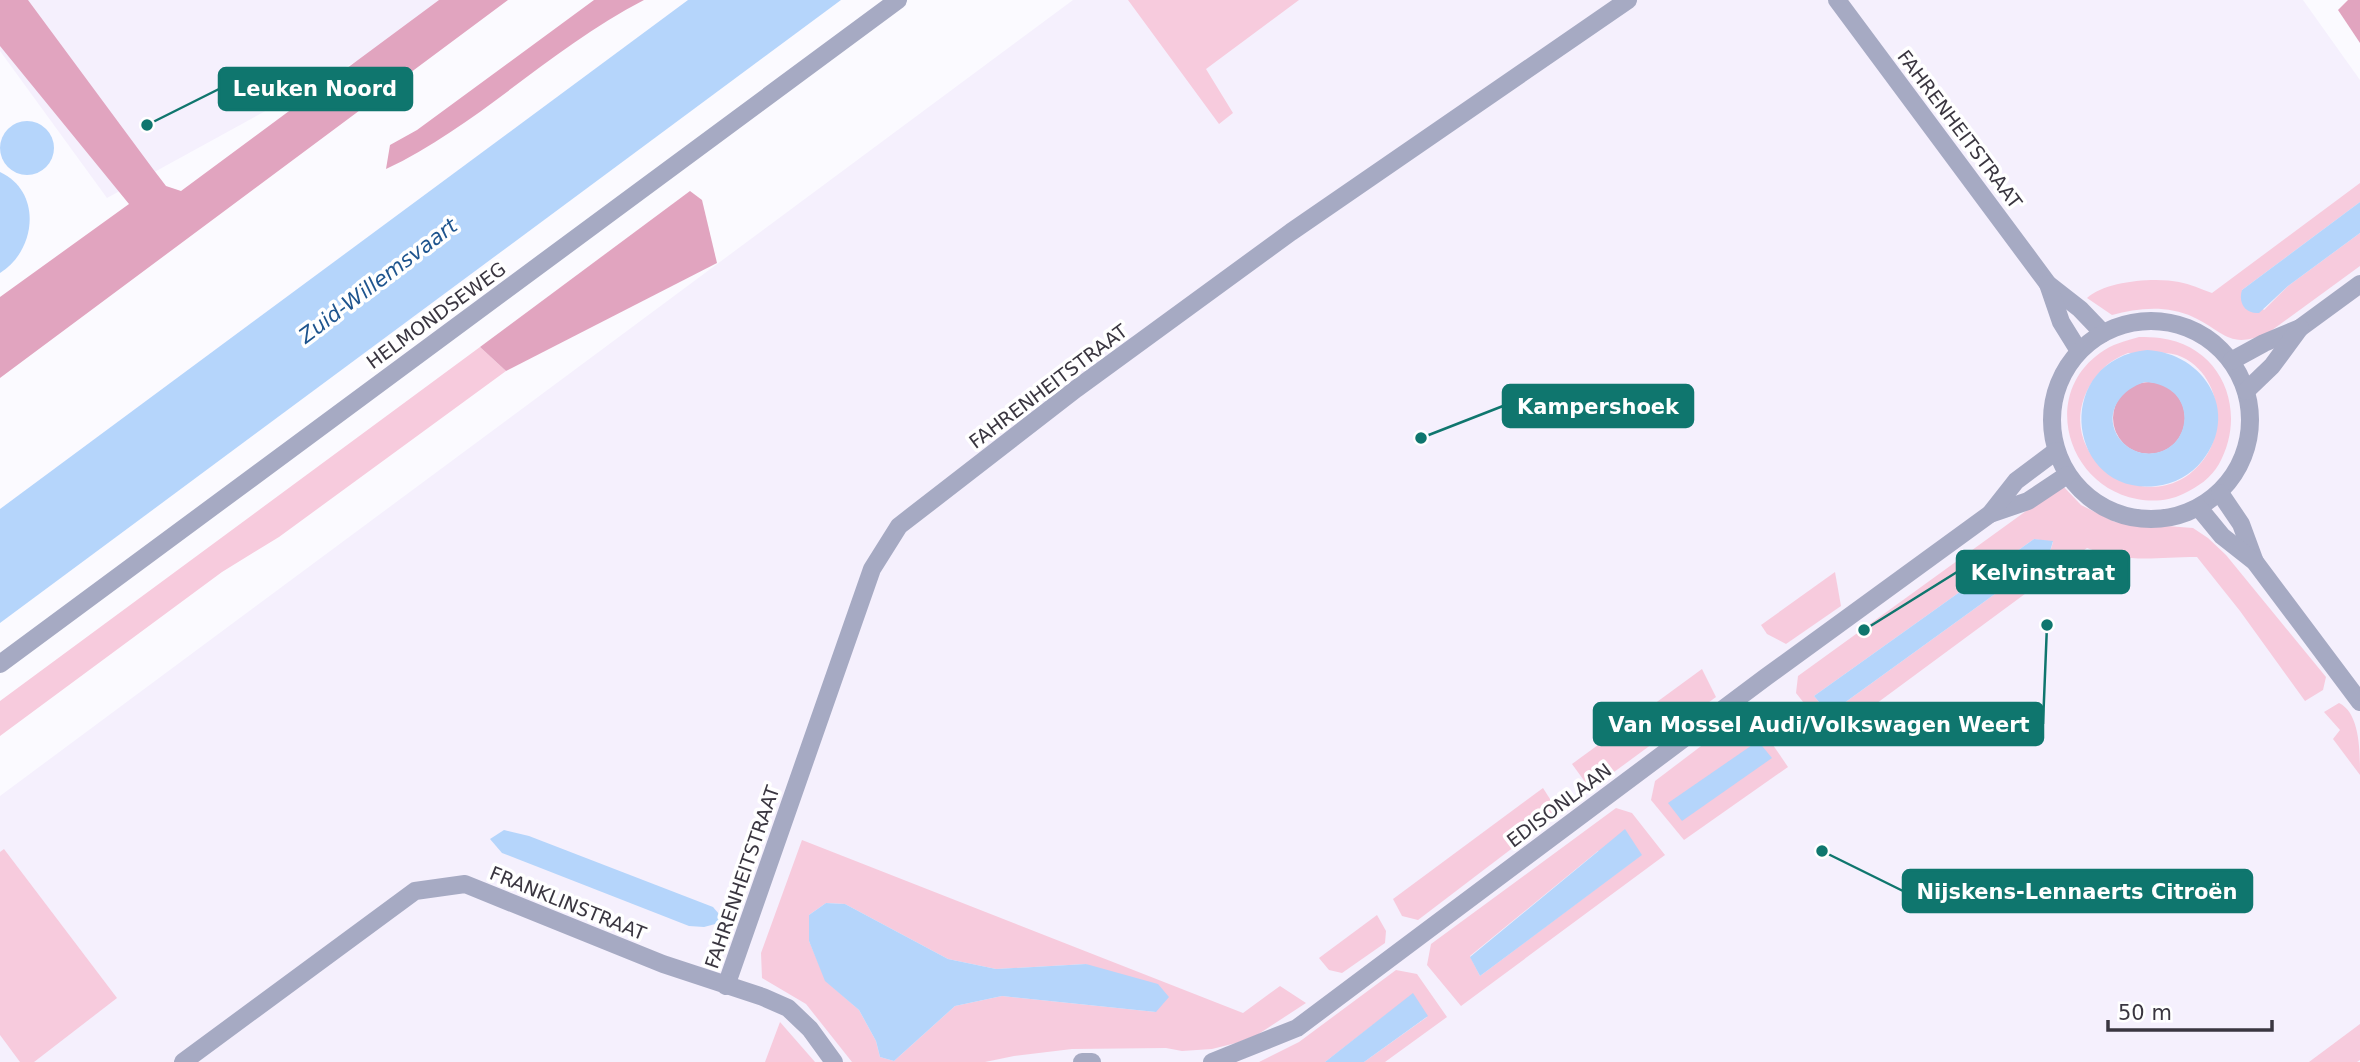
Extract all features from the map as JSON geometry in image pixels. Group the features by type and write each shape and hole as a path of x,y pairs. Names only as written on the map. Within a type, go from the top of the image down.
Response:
{"street":[{"name":"HELMONDSEWEG","path":"0,664 898,0"},
{"name":"FAHRENHEITSTRAAT","path":"726,986 872,569 899,526 1076,389 1291,232 1628,0"},
{"name":"FAHRENHEITSTRAAT","path":"1838,0 2048,284 2080,309 2103,333"},
{"name":"FAHRENHEITSTRAAT","path":"2048,284 2061,322 2079,351"},
{"path":"2231,361 2300,328 2360,284"},
{"path":"2158,321 2186,327 2211,341 2231,361 2246,391 2251,418 2247,445 2237,471 2220,492 2199,508 2171,518 2141,519 2112,512 2087,497 2067,475 2056,451 2051,424 2053,398 2063,373 2079,351 2103,333 2130,323 2158,321"},
{"path":"2246,391 2272,366 2300,328"},
{"name":"EDISONLAAN","path":"1212,1062 1297,1028 1766,677 1990,514 2016,481 2056,451"},
{"name":"EDISONLAAN","path":"1990,514 2028,500 2067,475"},
{"path":"2220,492 2241,524 2255,562"},
{"path":"2199,508 2222,536 2255,562 2360,702"},
{"name":"FRANKLINSTRAAT","path":"183,1062 415,891 465,884 663,964 762,996 788,1008 810,1029 834,1062"},
{"path":"1082,1062 1092,1062"}],"shaded area":[{"path":"0,0 468,0 107,198 0,51"},
{"path":"0,0 28,0 166,186 181,191 439,0 508,0 0,378 0,297 129,204 0,46"},
{"path":"594,0 644,0 578,40 453,131 386,169 390,145 417,130"},
{"path":"1073,0 2303,0 2360,80 2360,1062 0,1062 0,796"},
{"path":"1128,0 1299,0 1206,69 1233,113 1219,124"},
{"path":"2348,0 2360,0 2360,43 2338,10"},
{"path":"2360,183 2360,202 2242,290 2264,310 2288,286 2360,233 2360,266 2268,333 2255,338 2236,339 2183,313 2152,309 2112,315 2087,298 2095,292 2118,284 2144,280 2179,282 2212,293"},
{"path":"690,191 702,200 717,263 506,371 480,347"},
{"path":"2139,337 2160,338 2182,344 2200,354 2214,368 2224,384 2230,403 2231,424 2227,444 2216,469 2194,488 2178,496 2154,501 2113,491 2094,477 2079,458 2070,437 2067,415 2071,392 2082,371 2105,350","holes":["2128,353 2171,354 2191,362 2202,373 2215,401 2216,431 2204,459 2183,478 2160,486 2136,485 2113,476 2095,460 2083,438 2080,414 2089,387 2110,362"]},
{"path":"480,347 506,371 279,537 222,572 0,736 0,701"},
{"path":"2149,382 2169,388 2179,398 2185,418 2179,438 2169,448 2149,454 2129,448 2119,438 2113,418 2119,398 2129,388"},
{"path":"2062,485 2081,505 2115,522 2193,528 2208,538 2226,555 2326,677 2323,690 2305,701 2197,557 2129,558 2087,548 1831,737 1796,693 1798,676","holes":["2034,539 2053,542 2049,555 1829,714 1814,696"]},
{"path":"1835,572 1841,606 1786,644 1767,634 1761,625"},
{"path":"1702,669 1716,697 1595,786 1588,786 1572,764"},
{"path":"2339,703 2346,708 2355,724 2360,775 2333,739 2340,730 2324,712"},
{"path":"1742,715 1754,717 1788,767 1684,840 1651,800 1655,781"},
{"path":"1543,788 1557,810 1548,821 1418,920 1402,916 1393,899"},
{"path":"1616,808 1632,813 1665,855 1461,1006 1427,965 1431,944","holes":["1598,851 1641,855 1480,976 1470,956"]},
{"path":"802,840 1243,1013 1280,986 1306,1003 1257,1035 1212,1049 1072,1049 985,1062 852,1062 806,1004 762,978 761,953","holes":["826,903 845,904 948,959 996,969 1086,964 1156,1012 1002,996 955,1006 894,1061 880,1057 876,1041 859,1010 826,981 809,941 809,915"]},
{"path":"4,849 117,998 34,1062 20,1062 0,1035 0,852"},
{"path":"1377,915 1386,931 1385,943 1342,973 1329,970 1319,958"},
{"path":"1396,970 1417,974 1447,1017 1385,1062 1364,1062 1427,1017 1413,994 1325,1062 1259,1062 1299,1042"},
{"path":"780,1022 815,1062 765,1062"},
{"path":"2360,1024 2360,1060 2309,1062"}],"water":[{"name":"Zuid-Willemsvaart","path":"688,0 841,0 0,623 0,509"},
{"path":"32,121 42,125 50,133 54,148 50,163 42,171 22,175 12,171 4,163 0,143 4,133 12,125"},
{"path":"0,172 14,181 23,193 30,222 21,251 0,273"},
{"path":"2360,202 2360,233 2288,286 2259,313 2246,310 2241,299 2242,290"},
{"path":"2147,350 2168,354 2186,362 2200,374 2211,389 2217,406 2218,424 2213,443 2198,466 2182,478 2156,486 2126,483 2103,470 2088,450 2082,426 2084,400 2095,377 2116,359","holes":["2145,382 2164,386 2176,395 2183,408 2181,434 2172,445 2159,452 2135,451 2117,435 2114,410 2123,396 2137,385"]},
{"path":"2034,539 2053,541 2049,555 1829,714 1814,696"},
{"path":"1758,741 1772,758 1682,821 1668,803"},
{"path":"1625,829 1642,855 1480,976 1470,957"},
{"path":"504,830 529,836 713,907 719,914 719,923 704,927 689,926 502,853 490,839"},
{"path":"826,903 845,904 948,959 996,969 1086,964 1158,984 1169,997 1156,1012 1002,996 955,1006 894,1061 880,1057 876,1041 859,1010 825,981 809,941 809,915"},
{"path":"1413,993 1428,1016 1364,1062 1325,1062"}],"place":[{"name":"Leuken Noord","path":"147,125"},
{"name":"Kampershoek","path":"1421,438"},
{"name":"Van Mossel Audi/Volkswagen Weert","path":"2047,625"},
{"name":"Kelvinstraat","path":"1864,630"},
{"name":"Nijskens-Lennaerts Citroën","path":"1822,851"}]}
